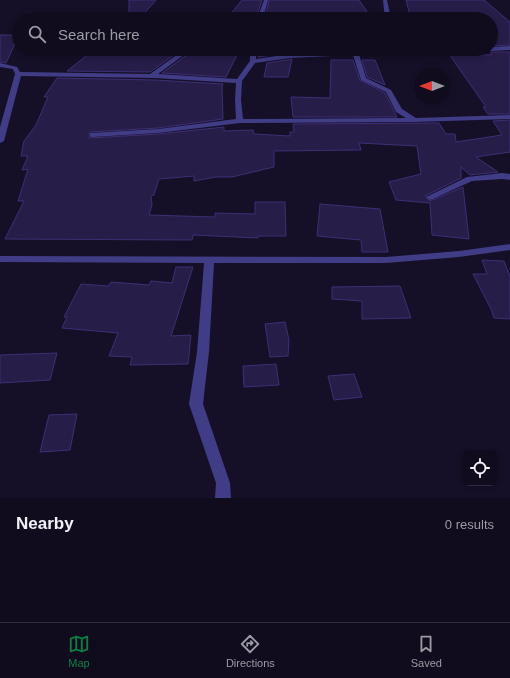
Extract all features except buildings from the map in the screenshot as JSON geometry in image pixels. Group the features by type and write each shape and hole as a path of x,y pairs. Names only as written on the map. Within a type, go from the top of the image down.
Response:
{"street":[{"path":"262,12 266,0"},
{"path":"385,0 387,12"},
{"path":"498,49 510,48"},
{"path":"151,76 179,56"},
{"path":"240,121 238,100 239,81 252,62 252,56"},
{"path":"252,62 274,57 294,56"},
{"path":"357,56 363,79 389,91 399,110 414,120"},
{"path":"0,65 15,68 18,74 0,141"},
{"path":"18,74 151,76 239,81"},
{"path":"93,135 158,131 240,121 414,120 510,117"},
{"path":"430,197 470,179 502,176 510,177"},
{"path":"0,259 386,260 459,254 510,247"},
{"path":"209,259 203,352 196,404 223,483 223,498"}]}
